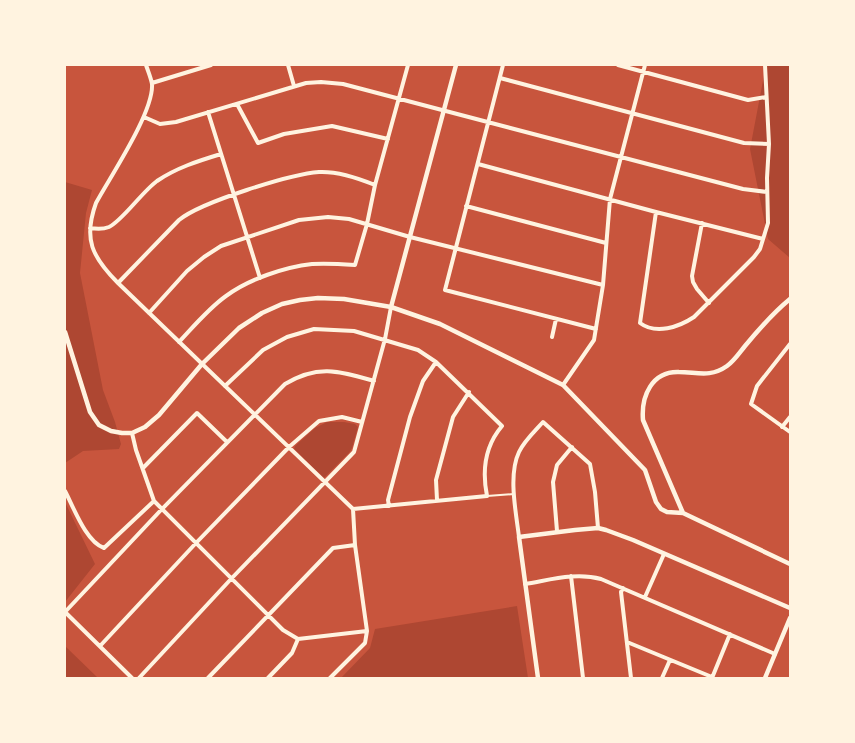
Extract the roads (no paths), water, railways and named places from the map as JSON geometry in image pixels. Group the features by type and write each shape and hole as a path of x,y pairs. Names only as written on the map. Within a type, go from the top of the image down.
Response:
{"street":[{"path":"146,65 152,83 151,94 144,116 96,203 90,218 92,247 96,258 103,268 353,509 355,545 367,631 365,643 330,678"},
{"path":"152,83 211,65"},
{"path":"288,65 294,86"},
{"path":"179,342 225,296 242,285 293,268 313,264 355,265 408,65"},
{"path":"138,678 354,452 456,65"},
{"path":"503,65 445,290 596,329"},
{"path":"618,65 748,100 766,97"},
{"path":"563,385 594,340 603,285 610,199 645,65"},
{"path":"656,212 640,323 646,327 656,329 683,324 694,317 760,249 768,223 769,144 765,65"},
{"path":"500,78 744,143 769,144"},
{"path":"144,116 160,124 168,124 306,83 343,84 742,189 767,192"},
{"path":"237,104 258,143 284,134 332,126 388,139"},
{"path":"208,112 260,278"},
{"path":"90,228 108,227 117,222 145,191 172,172 194,162 221,154"},
{"path":"478,164 763,239"},
{"path":"118,283 153,245 187,213 234,195 298,176 320,172 352,176 375,185"},
{"path":"466,206 606,243"},
{"path":"149,313 187,271 221,246 300,220 328,217 349,219 410,237 603,285"},
{"path":"702,224 692,276 693,282 709,303"},
{"path":"65,332 90,412 99,424 122,434 132,433 145,427 159,415 202,364 239,328 262,313 282,304 318,298 344,300 391,308 440,324 563,385 645,470 656,502 661,508 667,512 683,513 790,564"},
{"path":"683,513 643,420 642,409 649,387 656,379 666,373 695,374 716,372 728,366 774,312 790,299"},
{"path":"552,337 556,319"},
{"path":"225,386 263,350 287,338 314,330 354,331 418,350 436,362 502,426 496,433 487,452 485,464 487,496 353,509"},
{"path":"790,344 757,386 751,404 790,432"},
{"path":"389,506 388,500 410,417 423,381 436,362"},
{"path":"132,678 65,612 162,509 285,384 294,379 323,370 343,372 374,381"},
{"path":"437,500 436,480 452,417 469,392"},
{"path":"143,468 197,413 227,442"},
{"path":"782,426 790,417"},
{"path":"100,646 196,543 290,447 319,421 342,418 362,422"},
{"path":"538,678 524,584 514,494 514,475 516,460 520,450 543,422 590,464 598,528"},
{"path":"132,433 154,501 283,630 298,639 367,631"},
{"path":"558,531 553,482 557,465 572,447"},
{"path":"65,491 89,538 97,546 104,548 154,501"},
{"path":"519,537 558,531 598,528 622,535 790,608"},
{"path":"208,678 333,548 355,545"},
{"path":"645,598 664,554"},
{"path":"524,584 570,576 591,576 775,654"},
{"path":"570,576 583,678"},
{"path":"623,588 621,592 631,678"},
{"path":"765,678 790,618"},
{"path":"627,642 712,678 730,634"},
{"path":"268,678 292,652 298,639"},
{"path":"662,678 670,660"}],"lane":[{"path":"487,496 514,494"}]}
